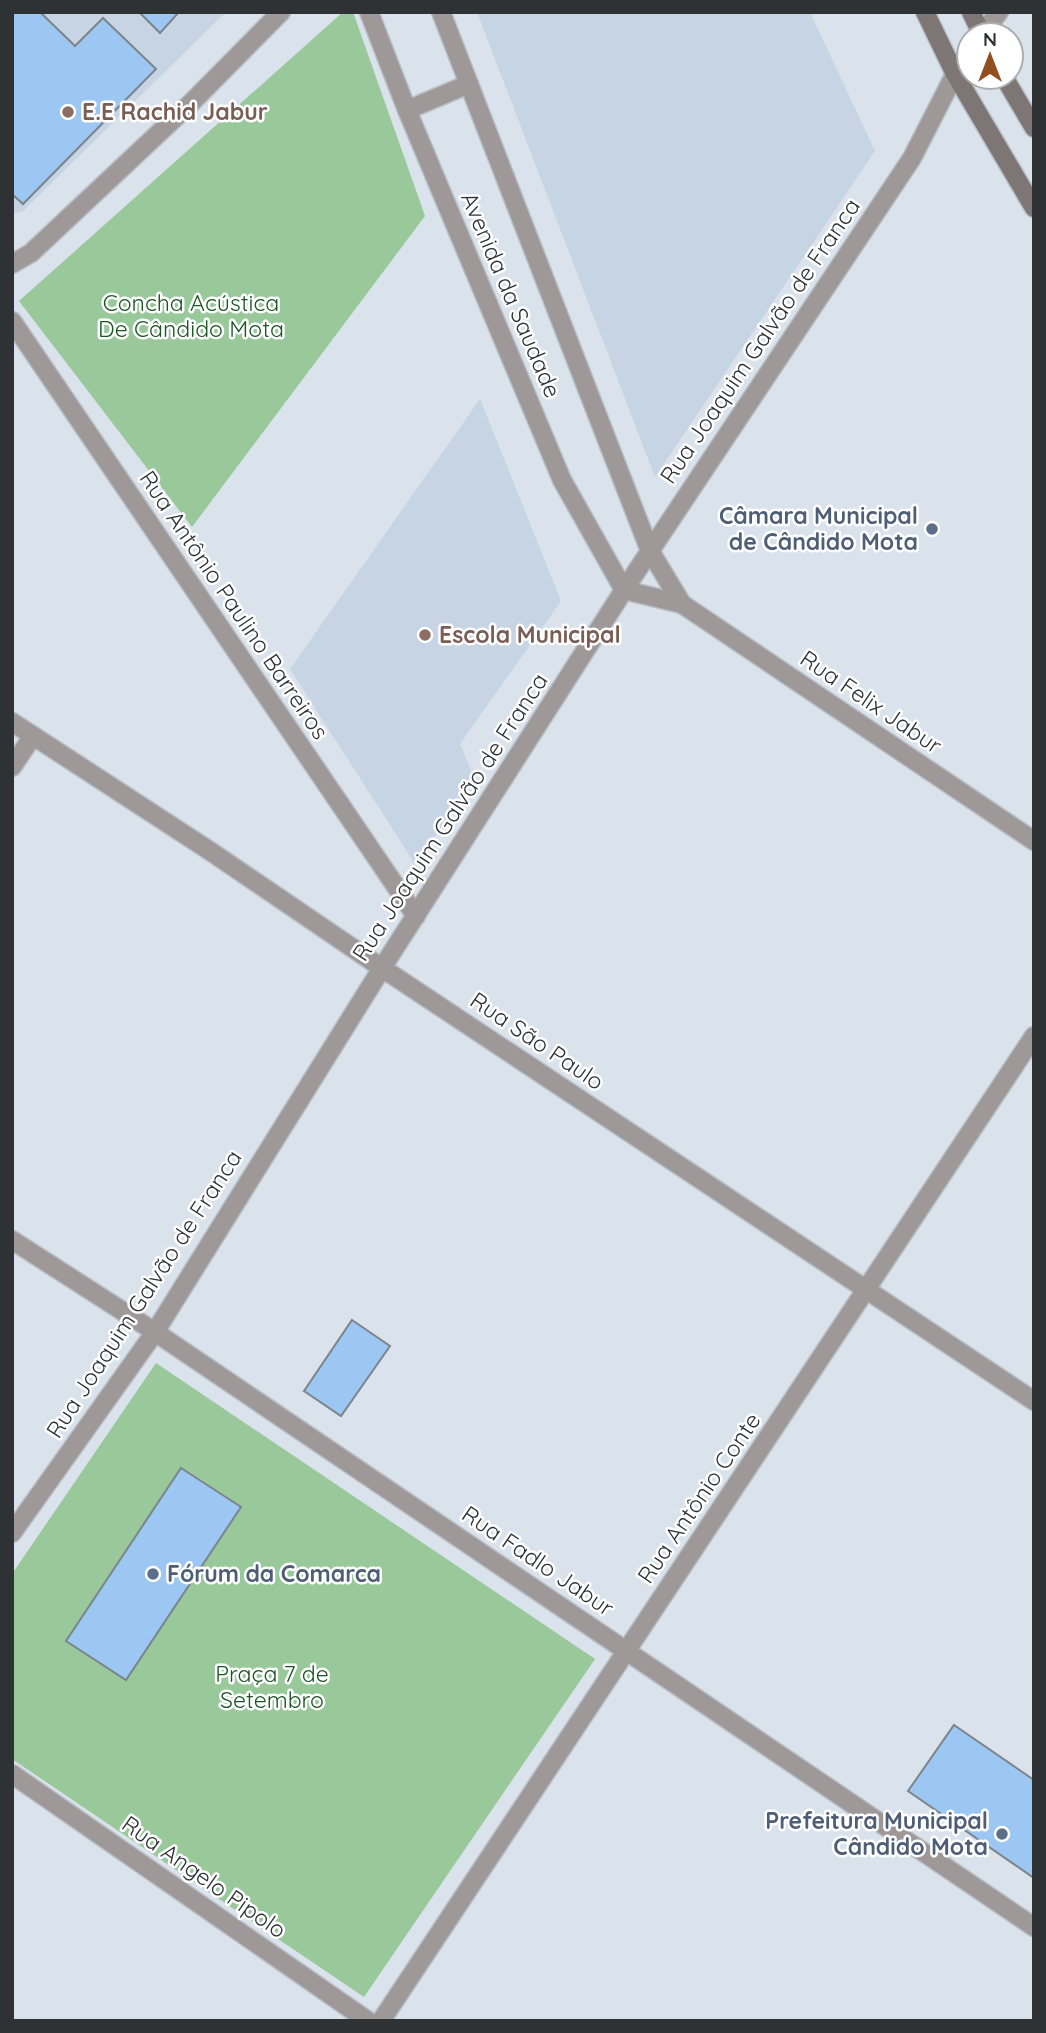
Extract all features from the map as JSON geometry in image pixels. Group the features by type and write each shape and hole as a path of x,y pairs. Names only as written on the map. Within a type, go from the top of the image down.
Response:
{"main road":[{"path":"925,12 955,74"},
{"path":"965,91 1034,208"},
{"path":"1012,91 1034,128"}],"street":[{"path":"12,264 31,253 193,101 281,12"},
{"name":"Avenida da Saudade","path":"369,12 407,110 562,480 625,590"},
{"name":"Avenida da Saudade","path":"442,12 650,551"},
{"name":"Rua Joaquim Galvão de Franca","path":"12,1533 155,1332 415,916 650,551 912,158 955,74"},
{"path":"407,110 469,84"},
{"name":"Rua Antônio Paulino Barreiros","path":"12,321 415,916"},
{"name":"Rua Felix Jabur","path":"650,551 681,604"},
{"name":"Rua Felix Jabur","path":"625,590 681,604 1034,841"},
{"name":"Rua São Paulo","path":"12,722 210,850 1034,1401"},
{"path":"12,767 33,736"},
{"name":"Rua Antônio Conte","path":"381,2021 1034,1036"},
{"name":"Rua Fadlo Jabur","path":"12,1240 155,1332 1034,1927"},
{"name":"Rua Angelo Pipolo","path":"12,1774 368,2021"}],"shaded area":[{"name":"E.E Rachid Jabur","path":"12,12 226,12 23,211 12,214"},
{"path":"477,12 810,12 875,151 655,477"},
{"name":"Escola Municipal","path":"480,399 561,601 460,744 475,780 415,864 290,669"}],"green space":[{"name":"Concha Acústica De Cândido Mota","path":"343,12 353,12 425,216 192,527 19,301"},
{"name":"Praça 7 de Setembro","path":"156,1363 595,1659 364,1997 12,1759 12,1574"}],"building":[{"name":"E.E Rachid Jabur","path":"12,12 40,12 75,46 103,18 156,69 23,204 12,194"},
{"path":"139,12 179,12 160,33"},
{"path":"352,1320 390,1346 341,1416 304,1391"},
{"name":"Fórum da Comarca","path":"181,1468 241,1507 126,1680 66,1641"},
{"name":"Prefeitura Municipal Cândido Mota","path":"954,1725 1034,1780 1034,1878 908,1791"}],"place":[{"name":"E.E Rachid Jabur","path":"68,112"},
{"name":"Câmara Municipal de Cândido Mota","path":"932,529"},
{"name":"Escola Municipal","path":"425,635"},
{"name":"Fórum da Comarca","path":"153,1574"},
{"name":"Prefeitura Municipal Cândido Mota","path":"1002,1834"}]}
